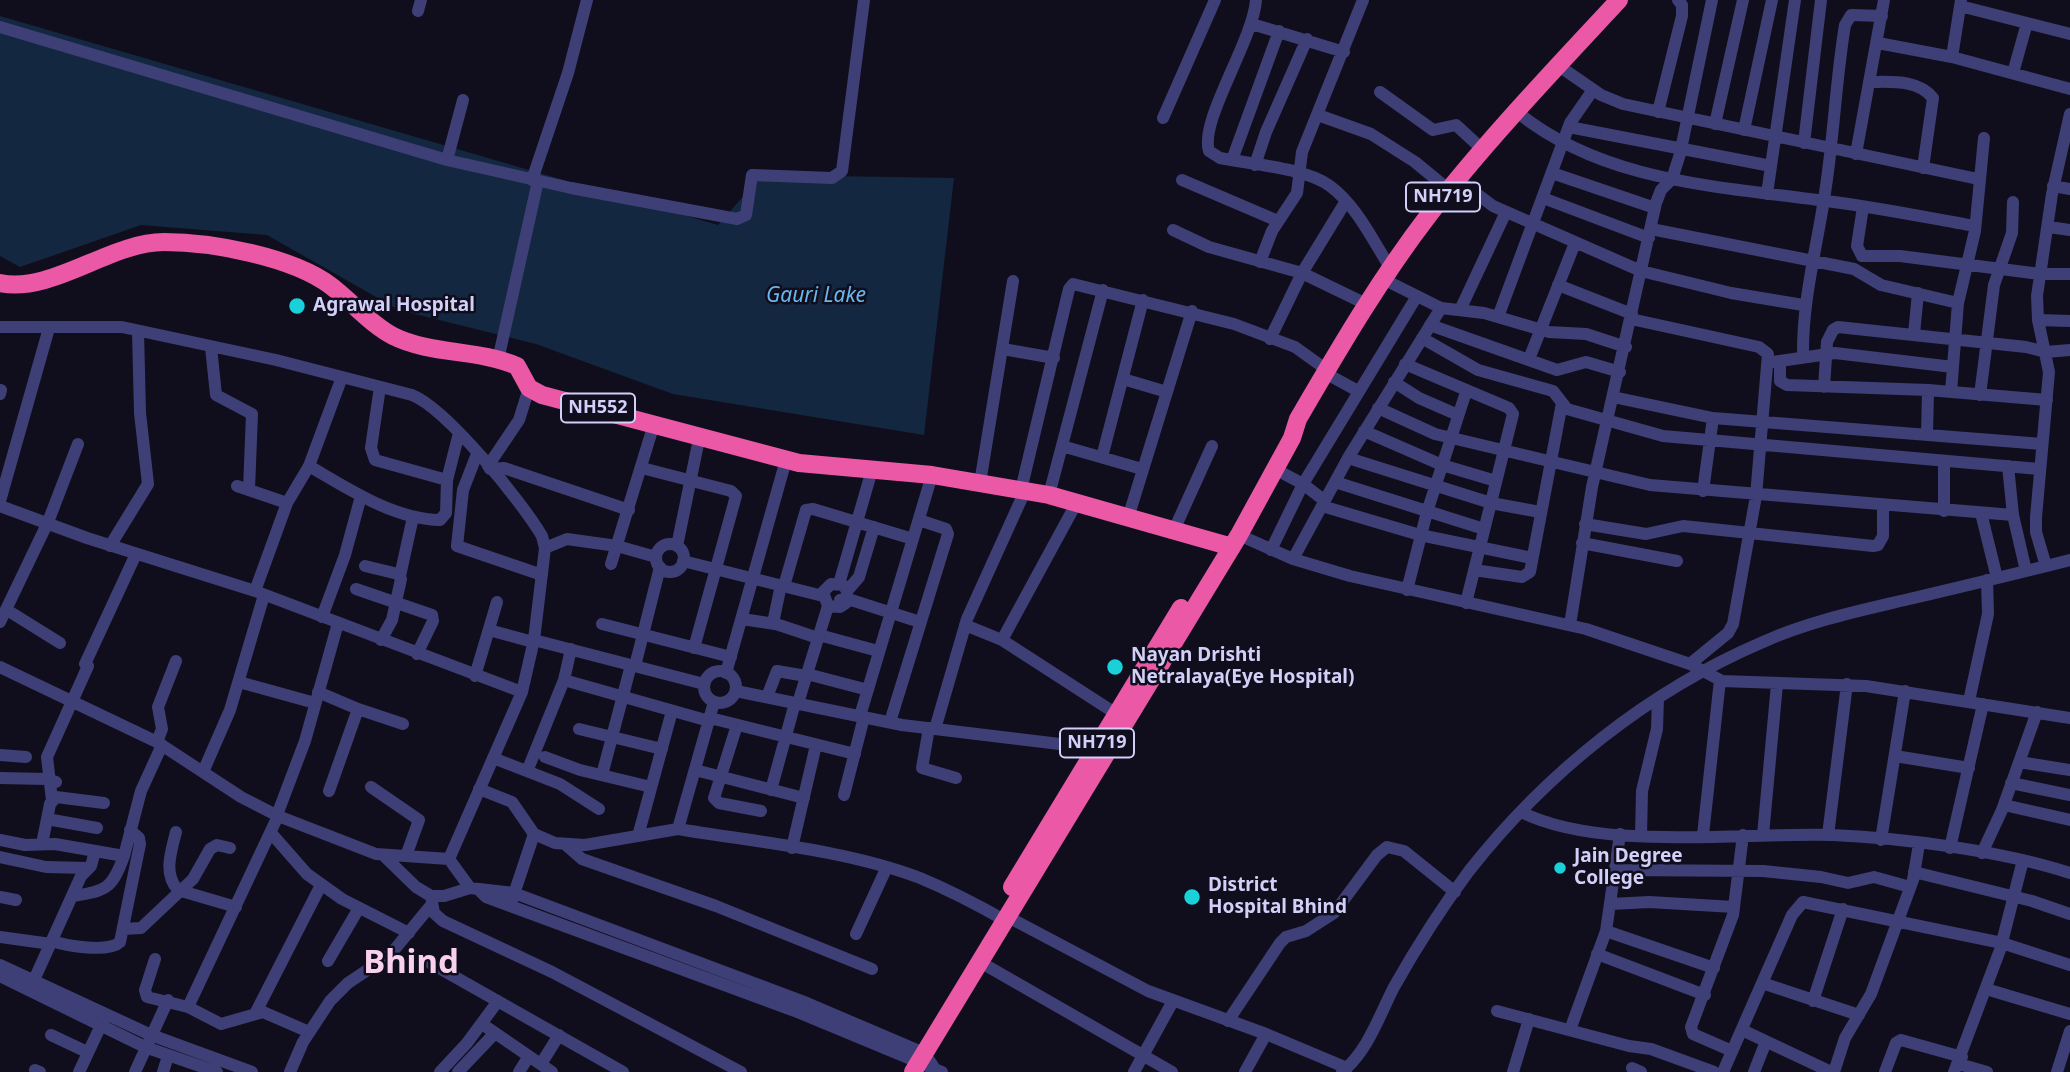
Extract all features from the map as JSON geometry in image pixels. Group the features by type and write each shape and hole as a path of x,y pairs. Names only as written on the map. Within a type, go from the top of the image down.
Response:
{"highway":[{"name":"NH719","path":"919,1063 1102,749 1275,469 1292,438 1298,419 1366,304 1453,184 1482,149 1619,0"},
{"name":"NH552","path":"0,283 21,284 39,280 143,244 163,242 204,246 293,264 331,286 394,336 500,352 517,366 529,387 542,396 786,460 932,475 1049,495 1174,530 1231,542"},
{"name":"NH719","path":"1102,749 1115,713 1231,542 1283,433 1298,419"},
{"name":"NH719","path":"919,1063 980,962 1003,917"}],"street":[{"path":"500,352 535,194 535,180 587,0"},
{"path":"0,27 447,160 737,219 746,215 752,175 837,177 842,171 864,0"},
{"path":"1163,118 1215,0"},
{"path":"1256,0 1252,24 1209,131 1209,151 1231,160 1322,181 1346,201 1387,274 1417,296 1441,308 1498,317 1539,330 1586,334 1626,347"},
{"path":"1260,262 1278,220 1297,193 1302,152 1363,0"},
{"path":"1658,112 1682,16 1682,5 1678,0"},
{"path":"1570,625 1595,471 1626,347 1655,208 1661,190 1672,179 1689,119 1712,0"},
{"path":"1715,124 1743,0"},
{"path":"1744,130 1772,0"},
{"path":"1767,194 1795,0"},
{"path":"1804,143 1821,0"},
{"path":"1856,154 1884,0"},
{"path":"1952,57 1961,3 2070,34"},
{"path":"1803,357 1803,305 1832,149 1834,108 1847,18 1859,14 1882,16"},
{"path":"2013,73 2027,23"},
{"path":"1252,24 1344,52"},
{"path":"1231,160 1279,32"},
{"path":"1255,165 1266,132 1307,39"},
{"path":"1878,43 1952,57 2070,89"},
{"path":"1559,66 1593,90 1616,102 1978,179"},
{"path":"1869,82 1908,84 1923,89 1933,98 1923,168"},
{"path":"1498,317 1569,127 1593,90"},
{"path":"1380,92 1433,130 1456,125 1482,149"},
{"path":"447,160 463,100"},
{"path":"1517,112 1564,144 1626,168 1672,179 1824,200 1975,226"},
{"path":"2046,566 2036,532 2039,469 2049,372 2038,320 2040,274 2053,186 2070,114"},
{"path":"1318,116 1371,134 1453,184 1506,212 1641,271 1731,293 1803,305"},
{"path":"1569,127 1771,166"},
{"path":"1951,392 1958,303 1975,226 1984,138"},
{"path":"1552,173 1655,208"},
{"path":"1182,180 1278,220"},
{"path":"2053,186 2070,189"},
{"path":"1543,198 1650,234 1854,269 1881,285 1958,303"},
{"path":"1269,338 1302,273 1346,201"},
{"path":"1980,394 1997,269 2012,233 2013,202"},
{"path":"1863,207 1857,246 1862,256 1900,256 2040,274 2070,274"},
{"path":"1460,310 1506,212"},
{"path":"2049,226 2070,230"},
{"path":"1173,230 1202,245 1302,273 1366,304"},
{"path":"1529,359 1575,243"},
{"path":"980,483 1013,281"},
{"path":"956,778 922,768 965,625 1023,491 1071,285 1192,311 1269,338 1302,351 1326,372 1358,391"},
{"path":"1558,285 1632,316 1759,347 1774,362 1782,384 1928,390 2047,400"},
{"path":"1049,495 1103,290"},
{"path":"1914,334 1919,293"},
{"path":"1271,550 1303,484 1417,296"},
{"path":"1102,457 1143,300"},
{"path":"1293,559 1348,458 1441,308"},
{"path":"1128,518 1192,311"},
{"path":"2038,320 2070,321"},
{"path":"0,327 95,325 138,331 380,387 426,402 489,467 537,528 545,548 534,641 522,692 449,859"},
{"path":"1430,325 1557,370 1586,362 1619,372"},
{"path":"1824,387 1829,335 1838,327 1956,338 2046,352 2070,350"},
{"path":"49,328 0,504 136,554 260,593 522,692"},
{"path":"110,545 148,484 140,413 138,331"},
{"path":"1422,338 1478,370 1553,391 1567,409 1663,436 2039,469"},
{"path":"211,347 216,395 252,414 243,488 287,503"},
{"path":"1003,349 1054,358"},
{"path":"1774,362 1826,353 1953,367"},
{"path":"479,789 512,802 534,834 547,841 566,845 678,829 792,848 919,878 1003,917 1148,991 1266,1034 1345,1070 1357,1057 1401,975 1455,892 1521,812 1601,739 1658,698 1695,667 1728,633 1733,624 1750,533 1763,422 1774,362"},
{"path":"1405,364 1511,410 1466,603"},
{"path":"203,772 239,682 260,593 287,503 309,466 342,377"},
{"path":"1123,379 1167,392"},
{"path":"1394,382 1419,398 1458,415"},
{"path":"380,387 371,448 375,460 447,480"},
{"path":"489,467 519,420 529,387"},
{"path":"1927,435 1928,390"},
{"path":"1407,590 1434,487 1465,392"},
{"path":"1614,397 1713,418 2042,444"},
{"path":"1474,570 1526,577 1562,403"},
{"path":"1378,408 1427,431 1451,438 1650,485 1883,507 2013,515"},
{"path":"1703,491 1713,418"},
{"path":"611,564 654,425"},
{"path":"1364,431 1442,465 1496,481"},
{"path":"309,466 361,496 413,517 443,519 447,480 458,433"},
{"path":"677,546 699,439"},
{"path":"0,622 48,522 78,444"},
{"path":"1062,446 1142,469"},
{"path":"1174,530 1212,446"},
{"path":"477,454 463,490 457,546 542,575"},
{"path":"1348,458 1434,487 1491,503 1540,512"},
{"path":"726,673 786,460"},
{"path":"1944,462 1944,511"},
{"path":"2008,466 2013,515 2026,571"},
{"path":"489,467 504,468 629,510"},
{"path":"642,468 731,491 736,496 718,570 694,648"},
{"path":"1275,469 1303,484 1324,503 1420,535 1479,550 1532,558"},
{"path":"771,790 796,703 835,597 872,470"},
{"path":"844,795 878,651 932,475"},
{"path":"1335,482 1484,530"},
{"path":"322,617 345,555 361,496"},
{"path":"1002,640 1077,502"},
{"path":"1585,524 1646,534 1674,526 1878,545 1883,536 1883,507"},
{"path":"775,624 773,617 804,512 813,509 913,539"},
{"path":"1969,701 1988,614 1992,579 1981,513"},
{"path":"380,640 392,620 413,517"},
{"path":"890,722 948,534 946,529 919,520"},
{"path":"835,597 859,577 874,527"},
{"path":"545,548 568,539 617,546 658,562 675,571 683,561 682,551 677,546 665,545 658,562 642,635 602,775"},
{"path":"1231,542 1271,550 1293,559 1407,590 1570,625 1695,667 1720,680 1777,684 1847,684 2070,718"},
{"path":"1582,543 1677,561"},
{"path":"42,844 52,800 52,779 47,757 136,554"},
{"path":"683,561 890,611 919,622"},
{"path":"1695,667 1801,629 2070,561"},
{"path":"365,566 400,576"},
{"path":"356,589 429,613 433,618 417,654"},
{"path":"475,676 497,602"},
{"path":"7,610 60,643"},
{"path":"741,619 775,624 878,651"},
{"path":"188,1007 271,833 298,761 338,623"},
{"path":"602,624 731,657"},
{"path":"965,625 1002,640 1115,713"},
{"path":"489,630 704,684"},
{"path":"528,769 578,651"},
{"path":"73,896 107,888 117,876 141,791 160,743 162,733 158,707 176,661"},
{"path":"0,667 160,743 203,772 277,815 383,855 449,859 474,888 486,897 512,899 919,1063"},
{"path":"767,697 777,671 807,675 868,690"},
{"path":"704,684 713,673 726,673 733,678 736,691"},
{"path":"564,680 623,699 855,754"},
{"path":"1703,835 1720,680"},
{"path":"239,682 317,697 403,724"},
{"path":"704,684 707,697 714,702 728,701 736,691"},
{"path":"1763,835 1777,684"},
{"path":"1828,835 1847,684"},
{"path":"736,691 890,722 1102,749"},
{"path":"1881,840 1905,691"},
{"path":"1642,835 1642,791 1657,729 1658,698"},
{"path":"678,829 714,702"},
{"path":"1950,848 1983,704"},
{"path":"329,791 358,709"},
{"path":"638,836 672,711"},
{"path":"1982,853 2004,804 2037,712"},
{"path":"737,725 713,796 716,801 761,811"},
{"path":"579,729 662,749"},
{"path":"792,848 816,745"},
{"path":"0,755 26,757"},
{"path":"1895,756 1969,768"},
{"path":"545,757 652,787"},
{"path":"493,758 528,769 572,790 599,809"},
{"path":"2020,762 2070,770"},
{"path":"695,770 804,798"},
{"path":"0,778 52,779 68,796"},
{"path":"2011,783 2070,794"},
{"path":"371,787 419,820 406,856"},
{"path":"52,800 68,796 104,803"},
{"path":"2004,804 2069,819 2070,804"},
{"path":"1521,812 1562,828 1620,834 1828,835 1881,840 2023,860 2070,873"},
{"path":"47,819 97,828"},
{"path":"0,937 75,947 110,948 120,942 140,844 139,838 130,830"},
{"path":"176,832 169,873 178,890 236,907"},
{"path":"271,833 297,864 321,884 359,908 409,933"},
{"path":"512,899 534,834"},
{"path":"1570,1030 1606,931 1620,834"},
{"path":"1732,1051 1691,1031 1734,906 1742,835"},
{"path":"0,840 124,856"},
{"path":"123,929 141,928 178,890 193,879 210,849 216,845 230,848"},
{"path":"566,845 582,859 716,906 872,969"},
{"path":"1742,1030 1765,1044 1833,1072 1842,1045 1871,994 1896,919 1910,887 1919,845"},
{"path":"1228,1021 1280,943 1286,937 1306,931 1334,913 1377,855 1387,847 1404,851 1455,892"},
{"path":"34,980 82,873 88,868 95,851"},
{"path":"383,855 432,900 435,913 443,921 533,963 741,1072"},
{"path":"0,857 46,867 88,868"},
{"path":"1959,1065 2002,943 2023,860"},
{"path":"856,934 886,869"},
{"path":"1616,870 1738,871 1821,877 1848,883 1874,877 1910,887"},
{"path":"1914,872 2070,914"},
{"path":"256,1012 321,884"},
{"path":"290,1072 309,1032 339,992 390,955 432,900 474,888"},
{"path":"0,897 16,900"},
{"path":"1611,904 1649,902 1734,906"},
{"path":"1723,1072 1797,906 1807,902 2002,943 2070,965"},
{"path":"328,961 359,908"},
{"path":"1813,1001 1843,909"},
{"path":"1606,931 1714,968"},
{"path":"1597,954 1705,995"},
{"path":"155,959 146,995 188,1007 221,1024 256,1012 268,1013 309,1032"},
{"path":"425,960 623,1072"},
{"path":"980,962 1172,1072"},
{"path":"0,965 34,980 148,1041 252,1072"},
{"path":"0,976 104,1019"},
{"path":"1762,983 1859,1014"},
{"path":"1986,989 2070,1014"},
{"path":"135,1072 168,1000"},
{"path":"1134,1072 1173,1001"},
{"path":"440,1072 459,1062 489,1029 503,1004"},
{"path":"1497,1010 1651,1049 1714,1072"},
{"path":"79,1072 104,1019"},
{"path":"1513,1072 1530,1019"},
{"path":"489,1029 538,1065"},
{"path":"2057,1072 2070,1031"},
{"path":"1244,1072 1266,1034"},
{"path":"51,1035 87,1052"},
{"path":"519,1072 538,1065 559,1035"},
{"path":"1885,1072 1894,1048 1901,1040 1959,1065 1987,1072"},
{"path":"148,1041 168,1056 192,1068 217,1072"},
{"path":"1754,1072 1765,1044"},
{"path":"163,1072 168,1056"}],"water":[{"name":"Gauri Lake","path":"0,16 718,225 762,175 954,178 924,435 673,394 536,344 399,310 267,235 141,225 20,267 0,256"}],"place":[{"name":"Agrawal Hospital","path":"297,306"},
{"name":"Nayan Drishti Netralaya(Eye Hospital)","path":"1115,667"},
{"name":"Jain Degree College","path":"1560,868"},
{"name":"District Hospital Bhind","path":"1192,897"}],"district":[{"name":"Bhind","path":"411,964"}]}
